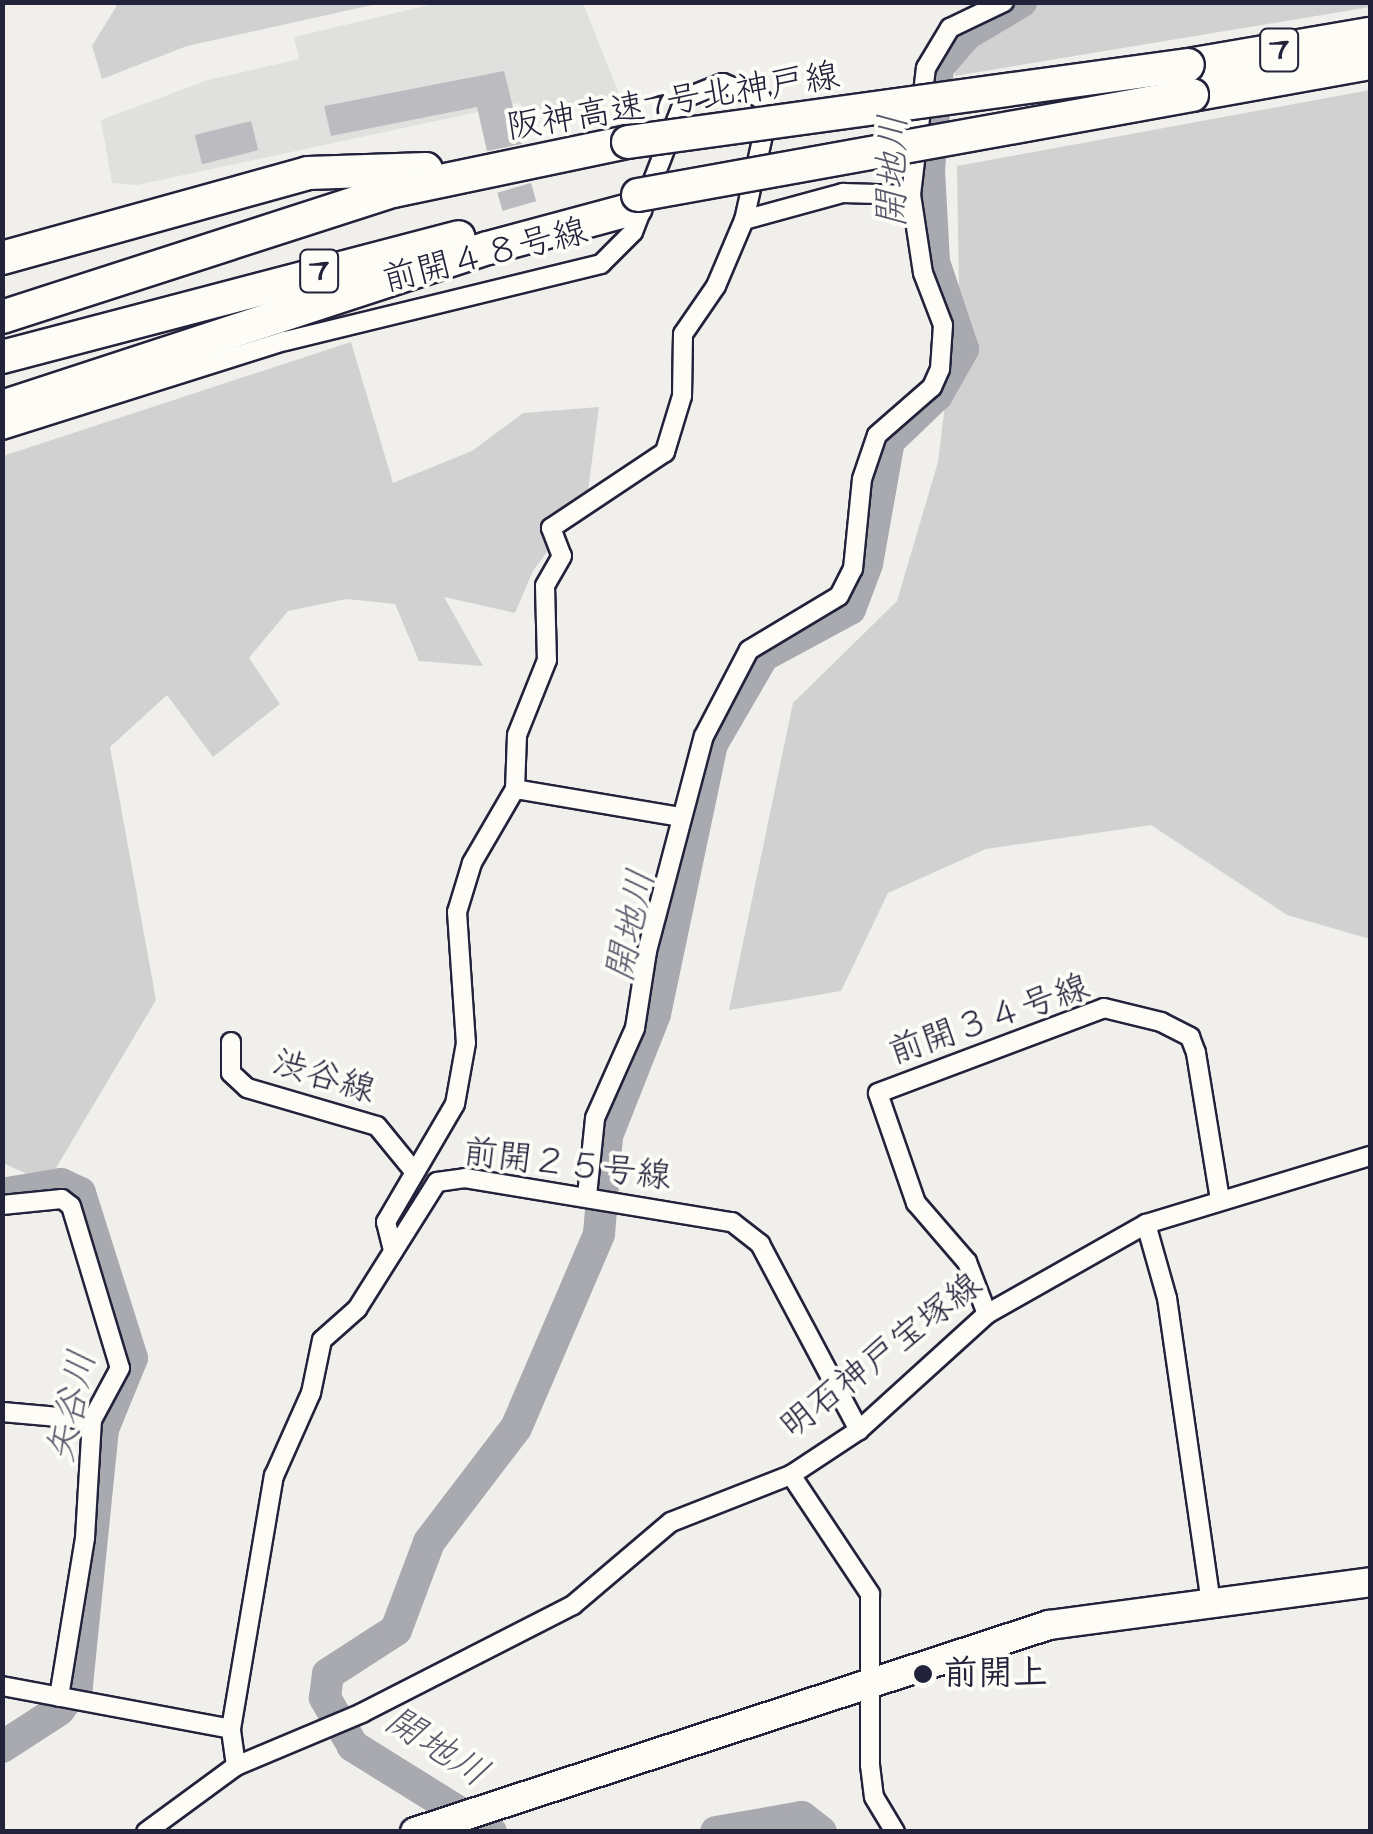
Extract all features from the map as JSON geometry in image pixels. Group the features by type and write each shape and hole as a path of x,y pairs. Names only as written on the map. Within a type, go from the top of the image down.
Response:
{"highway":[{"name":"阪神高速7号北神戸線","path":"637,202 1190,80 1370,34"},
{"name":"阪神高速7号北神戸線","path":"2,317 393,191 628,142 1370,64"},
{"path":"2,258 308,173 506,167"},
{"path":"2,407 637,202"},
{"name":"7","path":"2,357 153,312 637,202"}],"main road":[{"path":"415,1832 464,1812 1049,1625 1370,1582"}],"street":[{"path":"587,1196 595,1118 636,1028 680,817 704,736 749,650 838,596 853,569 862,480 877,435 932,387 940,369 943,325 924,273 912,195 926,68 950,28 1004,2"},
{"name":"前開４８号線","path":"2,430 285,341 601,264 632,232 685,98 723,83 761,98 768,113 744,220 716,286 683,334 682,396 665,452 550,528 562,556 545,586 547,660 516,735 514,790"},
{"path":"744,220 843,193 912,195"},
{"path":"393,1251 386,1222 455,1104 466,1042 457,912 472,863 514,790 680,817"},
{"name":"前開３４号線","path":"987,1314 967,1262 916,1203 878,1093 1104,1008 1162,1022 1190,1037 1196,1053 1220,1200"},
{"name":"渋谷線","path":"231,1042 231,1073 247,1088 377,1126 413,1170"},
{"name":"明石神戸宝塚線","path":"146,1832 236,1766 351,1718 572,1604 671,1522 791,1474 858,1430 987,1314 1146,1224 1370,1156"},
{"name":"前開２５号線","path":"236,1766 230,1729 274,1476 311,1392 322,1340 357,1309 437,1182 466,1178 732,1222 760,1244 858,1430"},
{"path":"2,1205 62,1200 70,1206 120,1368 92,1420 85,1538 66,1698"},
{"path":"1146,1224 1166,1298 1211,1604"},
{"path":"2,1412 92,1420"},
{"path":"791,1474 870,1594 866,1684 874,1797 895,1832"},
{"path":"2,1686 230,1729"}],"shaded area":[{"path":"119,2 381,3 187,46 102,79 92,46"},
{"path":"442,2 583,3 619,94 527,112 519,103 137,185 112,183 101,120 208,80 299,59 294,37"},
{"path":"1027,2 1370,2 1370,7 955,76 955,55"},
{"path":"1370,90 1370,939 1287,915 1151,825 986,849 888,893 841,991 729,1010 793,703 897,601 938,462 959,289 957,166"},
{"path":"351,342 393,483 472,451 523,413 599,407 587,498 533,571 515,613 444,597 483,666 419,661 395,604 346,599 288,611 249,658 280,704 213,757 167,695 110,747 156,1000 47,1183 3,1163 3,456"}],"building":[{"path":"504,71 522,144 487,151 477,107 331,136 324,106"},
{"path":"251,121 258,150 202,164 195,135"},
{"path":"531,183 536,201 503,211 497,193"}],"waterway":[{"name":"開地川","path":"491,1832 353,1746 325,1698 328,1674 396,1630 429,1542 516,1428 599,1234 607,1136 655,1014 712,744 763,656 850,609 867,564 889,441 937,395 963,349 934,262 929,170 938,67 967,34 1021,2"},
{"name":"矢谷川","path":"2,1194 61,1184 80,1193 132,1358 103,1429 77,1686 59,1710 2,1747"},
{"path":"716,1832 802,1817 821,1832"}],"place":[{"name":"前開上","path":"923,1674"}]}
